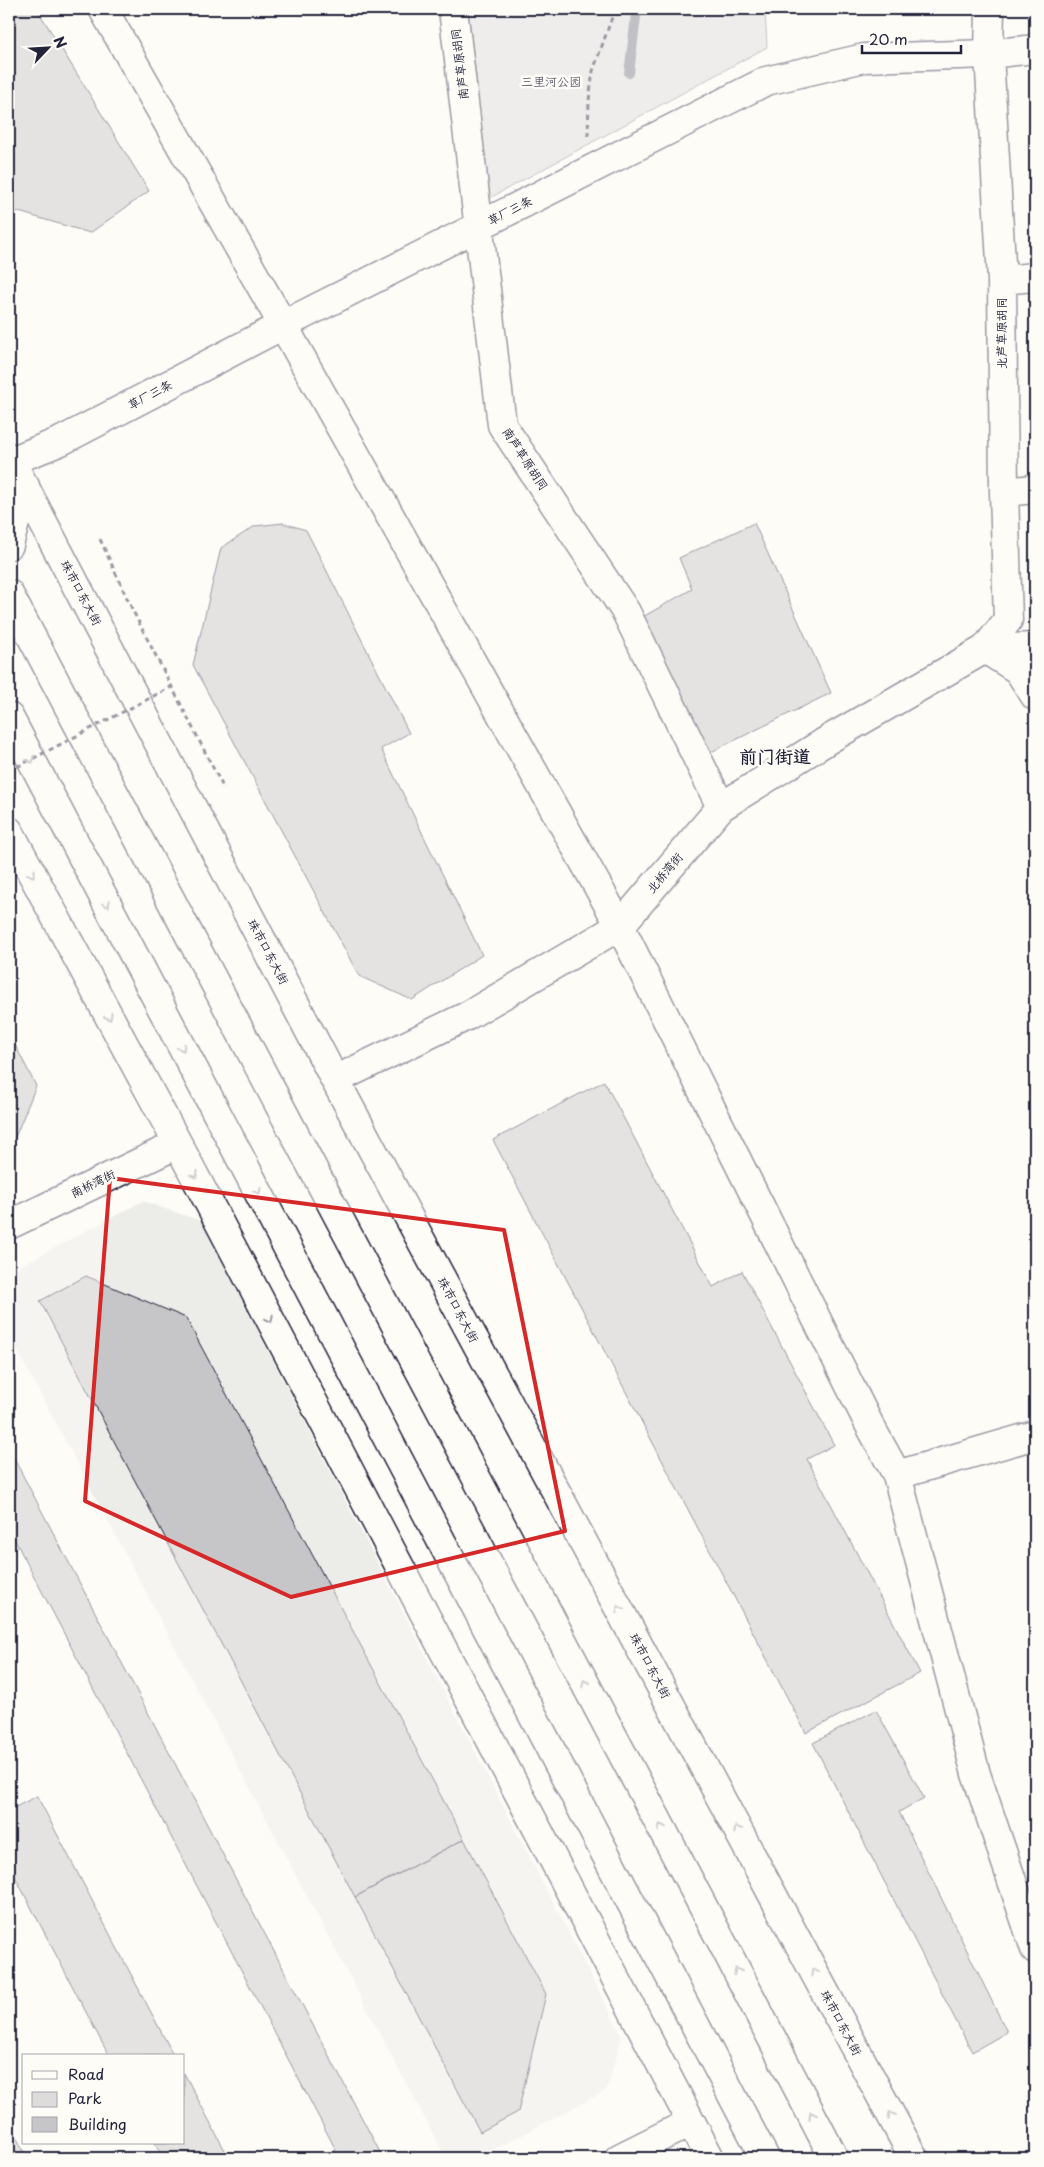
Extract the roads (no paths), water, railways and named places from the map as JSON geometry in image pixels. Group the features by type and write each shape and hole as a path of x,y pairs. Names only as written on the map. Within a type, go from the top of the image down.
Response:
{"street":[{"path":"103,9 283,325 620,926 868,1424 897,1475 976,1774 1035,1949"},
{"name":"南芦草原胡同","path":"454,9 502,426 626,612 721,807"},
{"name":"北芦草原胡同","path":"985,649 1008,620 1004,492 1002,280 989,54 990,9"},
{"name":"草厂三条","path":"10,459 61,441 283,325 766,82 864,58 989,54 1035,49"},
{"path":"1002,280 1035,277"},
{"name":"珠市口东大街","path":"10,459 335,1080 914,2158"},
{"path":"9,545 25,486"},
{"path":"1004,492 1035,489"},
{"path":"9,594 725,1948 834,2158"},
{"path":"985,649 1035,647"},
{"path":"985,649 1018,670 1035,696"},
{"name":"北桥湾街","path":"335,1080 467,1016 620,926 721,807 831,738 985,649"},
{"path":"9,716 765,2158"},
{"path":"9,831 178,1144 710,2158"},
{"name":"南桥湾街","path":"9,1225 178,1144"},
{"path":"897,1475 1035,1435"},
{"path":"619,2158 691,2122"}],"waterway":[{"path":"629,73 637,9"}],"district":[{"name":"前门街道","path":"775,757"}],"park label":[{"name":"三里河公园","path":"551,82"}]}
